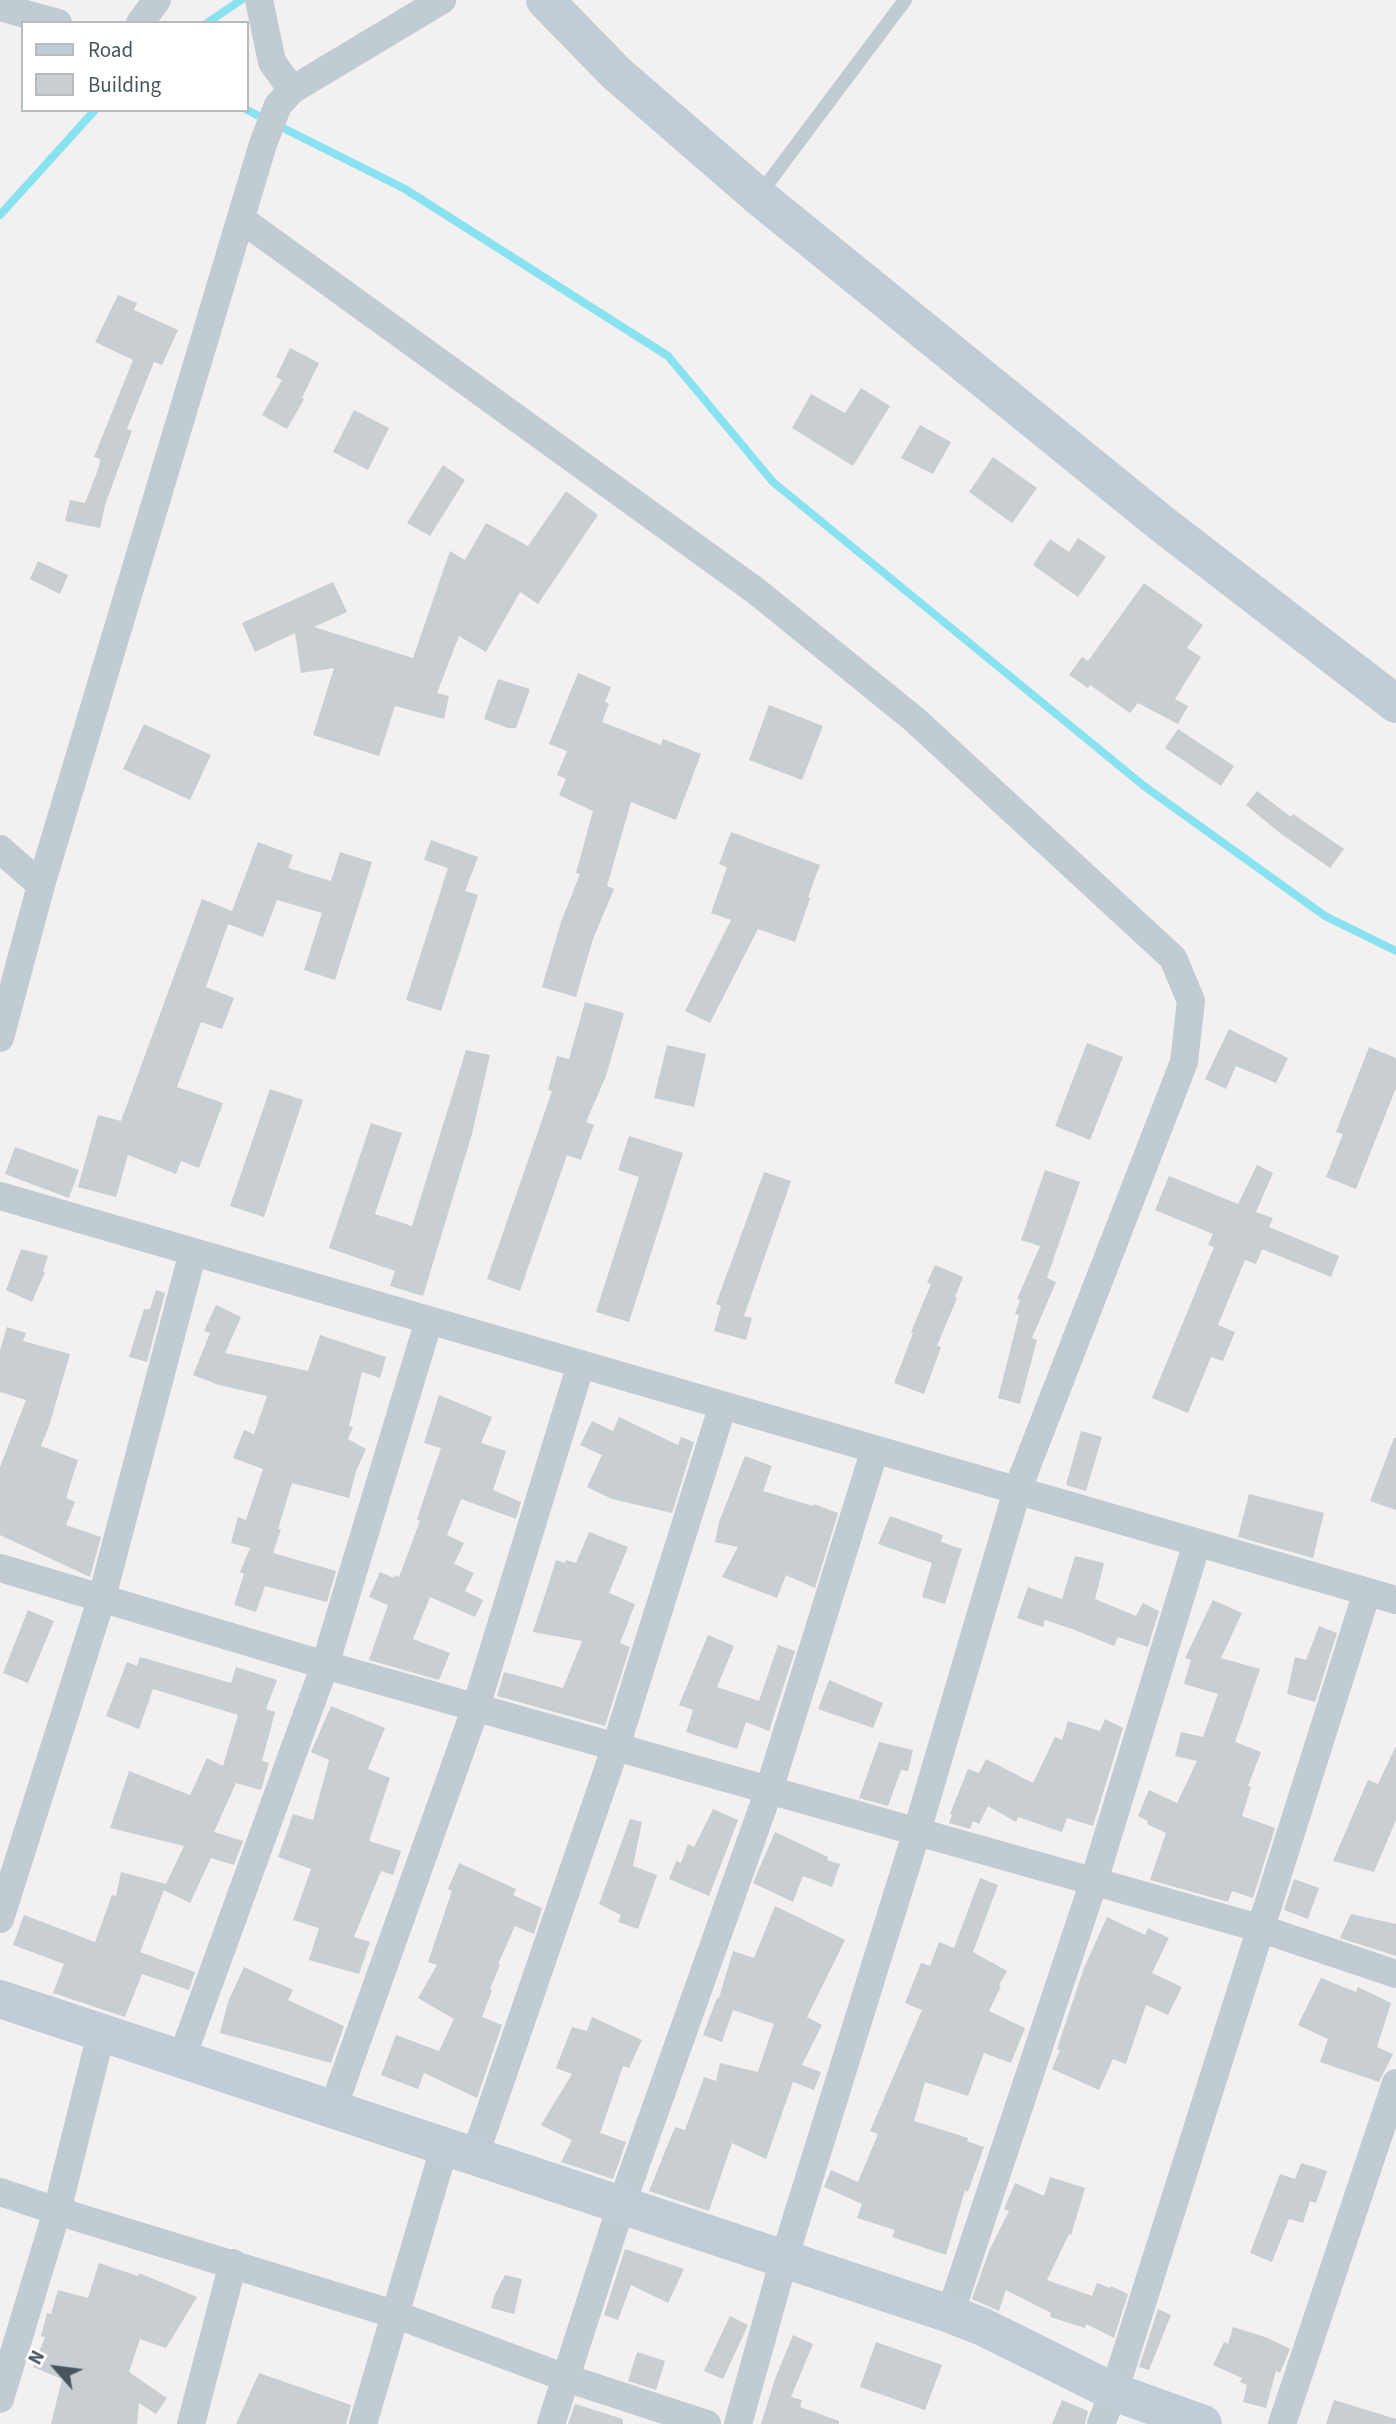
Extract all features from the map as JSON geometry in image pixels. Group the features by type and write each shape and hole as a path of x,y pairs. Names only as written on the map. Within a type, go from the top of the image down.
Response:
{"main road":[{"path":"545,0 616,73 758,196 1161,523 1396,704"},
{"path":"0,1999 950,2314 983,2327 1108,2408 1203,2424"}],"street":[{"path":"141,21 157,0"},
{"path":"259,0 272,62 285,97"},
{"path":"0,1038 41,885 263,144 285,97 442,0"},
{"path":"0,7 51,21"},
{"path":"241,219 756,591 915,720 1173,958 1191,1001 1184,1062 1017,1490 917,1831 784,2259 738,2424"},
{"path":"0,849 41,885"},
{"path":"0,1196 1396,1600"},
{"path":"0,1919 102,1597 193,1252"},
{"path":"181,2060 324,1665 429,1320"},
{"path":"333,2108 476,1707 581,1364"},
{"path":"363,2424 394,2314 616,1746 723,1405"},
{"path":"551,2424 621,2206 769,1790 875,1449"},
{"path":"950,2314 1094,1881 1197,1543"},
{"path":"0,1567 324,1665 1259,1928 1396,1974"},
{"path":"1108,2408 1367,1592"},
{"path":"0,2399 57,2211 101,2034"},
{"path":"1282,2424 1396,2083"},
{"path":"0,2192 394,2314 566,2378 707,2424"},
{"path":"191,2424 233,2263"}],"lane":[{"path":"758,196 905,0"}],"building":[{"path":"118,295 137,303 134,310 178,330 162,365 154,362 127,429 132,431 105,505 100,528 65,521 70,500 85,503 99,467 100,459 94,457 133,360 95,342"},
{"path":"290,348 319,363 302,398 304,399 287,429 262,415 282,380 276,377"},
{"path":"861,388 890,406 853,466 792,428 811,394 845,413"},
{"path":"354,410 389,428 368,470 333,452"},
{"path":"920,425 951,442 933,474 901,458"},
{"path":"993,457 1037,488 1012,523 969,492"},
{"path":"443,465 465,480 430,536 407,523"},
{"path":"566,491 598,515 538,604 520,592 486,652 459,636 437,693 449,696 444,719 395,706 379,756 313,735 334,668 301,673 295,633 255,652 242,623 333,582 347,612 314,627 413,658 450,551 465,560 486,523 528,546"},
{"path":"1078,538 1106,557 1078,597 1033,565 1050,539 1069,552"},
{"path":"38,561 68,575 60,594 30,579"},
{"path":"1144,583 1203,625 1187,648 1201,657 1175,699 1188,706 1178,724 1138,703 1130,713 1090,685 1088,688 1069,675 1082,657 1088,661"},
{"path":"578,673 611,687 605,702 609,704 602,722 661,745 663,739 701,754 676,820 631,802 607,886 614,889 593,939 576,997 542,987 561,922 580,874 576,873 593,811 559,795 566,779 557,775 567,751 549,744"},
{"path":"498,679 530,689 516,728 508,728 484,719"},
{"path":"769,705 823,726 802,780 749,760"},
{"path":"144,724 211,755 190,800 123,769"},
{"path":"1178,729 1234,766 1221,786 1165,748"},
{"path":"1257,791 1291,817 1293,814 1344,849 1330,868 1246,805"},
{"path":"731,832 820,865 795,942 758,929 710,1023 685,1011 731,920 711,913 727,867 719,864"},
{"path":"431,840 478,857 465,891 478,895 441,1011 406,1000 448,868 424,860"},
{"path":"258,842 293,855 288,868 331,881 340,852 372,862 335,980 304,970 322,913 277,900 263,937 228,924 206,987 234,998 222,1029 201,1022 177,1087 223,1103 199,1168 181,1161 176,1174 128,1155 116,1197 78,1187 98,1115 121,1121 202,899 232,911"},
{"path":"585,1002 624,1013 606,1076 586,1122 594,1125 581,1160 567,1155 520,1291 487,1279 552,1091 548,1090 557,1056 569,1059"},
{"path":"1229,1029 1288,1058 1276,1083 1236,1066 1226,1089 1205,1079"},
{"path":"1087,1043 1123,1057 1090,1140 1055,1126"},
{"path":"667,1045 706,1054 694,1107 654,1098"},
{"path":"1369,1047 1396,1058 1396,1088 1356,1189 1326,1177 1343,1134 1336,1132"},
{"path":"466,1050 490,1055 472,1134 423,1296 390,1286 395,1271 329,1248 371,1123 402,1133 375,1214 412,1226"},
{"path":"270,1089 303,1100 264,1217 230,1206"},
{"path":"629,1136 683,1153 629,1322 596,1312 639,1177 618,1170"},
{"path":"15,1147 79,1170 69,1198 5,1174"},
{"path":"1257,1165 1273,1173 1256,1212 1273,1218 1269,1227 1339,1256 1331,1277 1262,1249 1256,1264 1245,1260 1218,1325 1235,1332 1223,1361 1211,1357 1188,1413 1152,1398 1214,1247 1208,1245 1213,1234 1155,1210 1169,1176 1238,1204"},
{"path":"1045,1170 1080,1182 1047,1278 1056,1282 1032,1338 1037,1340 1020,1404 998,1398 1019,1315 1015,1314 1020,1300 1017,1299 1040,1246 1021,1240"},
{"path":"764,1172 791,1181 744,1316 752,1318 746,1340 714,1331 721,1306 716,1304"},
{"path":"21,1249 48,1256 43,1271 45,1272 32,1302 6,1290"},
{"path":"935,1265 963,1277 937,1346 941,1347 924,1394 894,1383 931,1284 927,1283"},
{"path":"156,1290 165,1293 147,1362 129,1357 144,1309 150,1309"},
{"path":"216,1305 241,1317 225,1353 308,1371 320,1335 386,1357 380,1378 362,1372 349,1426 353,1427 348,1439 366,1449 356,1471 349,1498 292,1483 278,1529 281,1529 273,1553 336,1571 327,1602 265,1586 256,1612 234,1605 244,1574 240,1572 250,1548 231,1543 238,1517 246,1520 263,1469 233,1458 244,1430 254,1434 267,1396 219,1385 193,1375 210,1333 204,1331"},
{"path":"7,1327 26,1333 23,1341 70,1354 41,1446 78,1460 66,1498 75,1502 66,1525 101,1537 90,1577 0,1535 0,1467 26,1400 0,1392 0,1350"},
{"path":"439,1395 492,1417 481,1443 506,1451 493,1490 521,1502 516,1519 461,1499 447,1535 464,1543 454,1564 474,1573 465,1591 483,1600 475,1617 430,1597 413,1639 450,1653 439,1680 369,1660 388,1605 369,1597 380,1572 394,1578 395,1575 399,1577 420,1521 417,1519 441,1448 424,1443"},
{"path":"619,1417 678,1445 681,1437 694,1442 672,1513 612,1499 587,1487 602,1455 580,1445 592,1421 613,1431"},
{"path":"1081,1431 1102,1437 1086,1491 1066,1485"},
{"path":"1396,1438 1396,1510 1370,1501"},
{"path":"745,1456 772,1466 763,1491 838,1513 815,1588 786,1575 777,1598 722,1577 738,1547 715,1542 719,1522"},
{"path":"1249,1494 1324,1513 1313,1558 1238,1537"},
{"path":"890,1516 943,1535 941,1542 962,1549 945,1604 922,1597 932,1563 878,1544"},
{"path":"589,1532 628,1547 609,1593 635,1604 620,1643 630,1647 605,1726 497,1696 504,1672 563,1688 582,1641 533,1632 556,1560 576,1563"},
{"path":"1075,1556 1104,1563 1095,1599 1136,1616 1143,1603 1159,1611 1148,1647 1118,1637 1114,1646 1045,1620 1043,1627 1017,1618 1028,1587 1062,1599"},
{"path":"1213,1600 1242,1613 1221,1658 1260,1669 1235,1742 1261,1752 1248,1786 1251,1787 1242,1816 1275,1828 1253,1898 1232,1891 1228,1902 1150,1880 1166,1833 1147,1824 1148,1821 1138,1816 1149,1790 1177,1803 1197,1761 1175,1756 1181,1732 1203,1737 1218,1694 1184,1684 1191,1660 1185,1658"},
{"path":"28,1610 54,1621 28,1683 3,1673"},
{"path":"1319,1626 1337,1633 1315,1702 1287,1694 1295,1657 1306,1660"},
{"path":"708,1635 734,1646 717,1687 759,1701 778,1645 795,1651 769,1731 746,1722 737,1749 686,1732 693,1710 679,1705"},
{"path":"140,1657 231,1683 236,1667 277,1680 266,1709 275,1712 262,1761 269,1763 261,1790 236,1783 214,1832 243,1841 234,1865 211,1858 190,1903 164,1890 140,1952 195,1972 189,1990 142,1974 125,2017 53,1993 64,1964 13,1945 24,1915 95,1942 112,1895 116,1896 121,1872 166,1884 184,1846 110,1828 129,1771 190,1795 207,1758 223,1766 238,1715 153,1689 139,1729 106,1716 127,1662 137,1666"},
{"path":"829,1680 883,1703 873,1728 818,1709"},
{"path":"331,1706 385,1728 368,1769 390,1778 369,1841 401,1851 393,1875 381,1871 354,1937 370,1942 359,1974 309,1960 319,1928 293,1920 311,1869 278,1857 293,1814 313,1820 329,1760 311,1752"},
{"path":"1105,1719 1123,1728 1093,1826 1067,1818 1062,1832 1018,1817 1016,1822 988,1806 979,1824 973,1821 970,1829 949,1823 968,1769 979,1773 986,1759 1033,1783 1055,1737 1062,1740 1068,1721 1100,1731"},
{"path":"879,1742 913,1750 908,1771 901,1770 888,1806 859,1798"},
{"path":"1396,1746 1396,1820 1374,1872 1333,1861 1368,1780 1378,1784"},
{"path":"713,1809 738,1820 709,1896 669,1879 676,1861 681,1863 688,1844 694,1847"},
{"path":"630,1819 642,1822 633,1866 657,1875 638,1929 618,1922 621,1915 599,1904"},
{"path":"775,1832 828,1857 827,1860 840,1864 832,1887 803,1876 793,1902 753,1883"},
{"path":"459,1863 516,1889 513,1895 542,1908 534,1934 515,1926 498,1964 500,1965 482,2017 502,2025 477,2098 424,2073 418,2089 381,2075 396,2035 439,2051 454,2019 418,1998 437,1965 428,1962 452,1891 448,1889"},
{"path":"980,1878 998,1885 973,1952 1007,1971 989,2011 1025,2028 1011,2063 984,2053 968,2096 925,2082 914,2121 968,2138 967,2141 984,2147 968,2192 965,2190 946,2255 892,2237 895,2230 857,2218 862,2204 824,2187 831,2170 858,2182 878,2134 870,2131 922,2010 905,2003 921,1963 930,1966 939,1942 954,1948"},
{"path":"1294,1879 1319,1888 1308,1919 1284,1910"},
{"path":"775,1906 845,1940 807,2017 822,2025 802,2065 821,2072 814,2090 793,2082 766,2159 732,2143 709,2211 649,2191 675,2127 685,2130 704,2077 716,2081 720,2063 758,2072 774,2024 733,2010 722,2042 703,2035 719,1998 733,1951 754,1958"},
{"path":"1351,1914 1396,1924 1396,1956 1340,1938"},
{"path":"1107,1917 1145,1935 1148,1928 1169,1938 1152,1973 1182,1987 1168,2015 1146,2005 1126,2064 1113,2059 1099,2090 1052,2069 1084,1968"},
{"path":"244,1967 293,1990 288,2000 344,2026 331,2063 220,2033 228,2002"},
{"path":"1321,1978 1356,1992 1358,1987 1391,2003 1377,2047 1393,2054 1379,2082 1320,2062 1328,2039 1298,2025"},
{"path":"592,2017 642,2040 629,2068 623,2066 600,2133 626,2142 613,2179 561,2162 572,2140 541,2125 572,2074 556,2068 572,2027 587,2031"},
{"path":"1301,2163 1327,2171 1316,2203 1310,2201 1303,2223 1289,2219 1272,2262 1250,2253 1280,2174 1295,2179"},
{"path":"1050,2177 1085,2188 1071,2235 1069,2234 1047,2280 1092,2296 1097,2283 1128,2294 1114,2338 1086,2324 1085,2328 1050,2317 1051,2313 1006,2290 999,2311 972,2299 989,2251 1009,2211 1004,2209 1015,2183 1044,2196"},
{"path":"625,2249 684,2269 668,2303 631,2285 618,2320 604,2315"},
{"path":"99,2263 138,2276 139,2273 197,2297 166,2348 140,2339 129,2372 167,2398 156,2414 139,2403 137,2424 51,2424 62,2379 33,2367 45,2337 41,2336 47,2313 51,2314 58,2290 88,2298"},
{"path":"505,2275 522,2279 514,2314 491,2308"},
{"path":"1158,2309 1171,2315 1149,2370 1139,2367"},
{"path":"730,2316 748,2325 723,2379 704,2371"},
{"path":"1233,2327 1268,2338 1290,2349 1280,2373 1276,2371 1266,2408 1243,2402 1247,2385 1240,2382 1242,2378 1213,2365 1224,2342 1228,2344"},
{"path":"793,2335 813,2344 791,2397 802,2400 800,2407 839,2421 839,2424 761,2424"},
{"path":"876,2342 942,2365 925,2410 860,2387"},
{"path":"637,2352 665,2361 656,2390 628,2381"},
{"path":"259,2373 351,2405 346,2424 236,2424"},
{"path":"1062,2400 1088,2411 1085,2424 1052,2424"},
{"path":"1334,2400 1396,2419 1396,2424 1326,2424"},
{"path":"575,2404 623,2419 623,2424 568,2424"}],"waterway":[{"path":"210,21 241,0"},
{"path":"248,110 405,189 668,356 773,482 1144,786 1325,916 1396,951"},
{"path":"0,215 93,112"}]}
